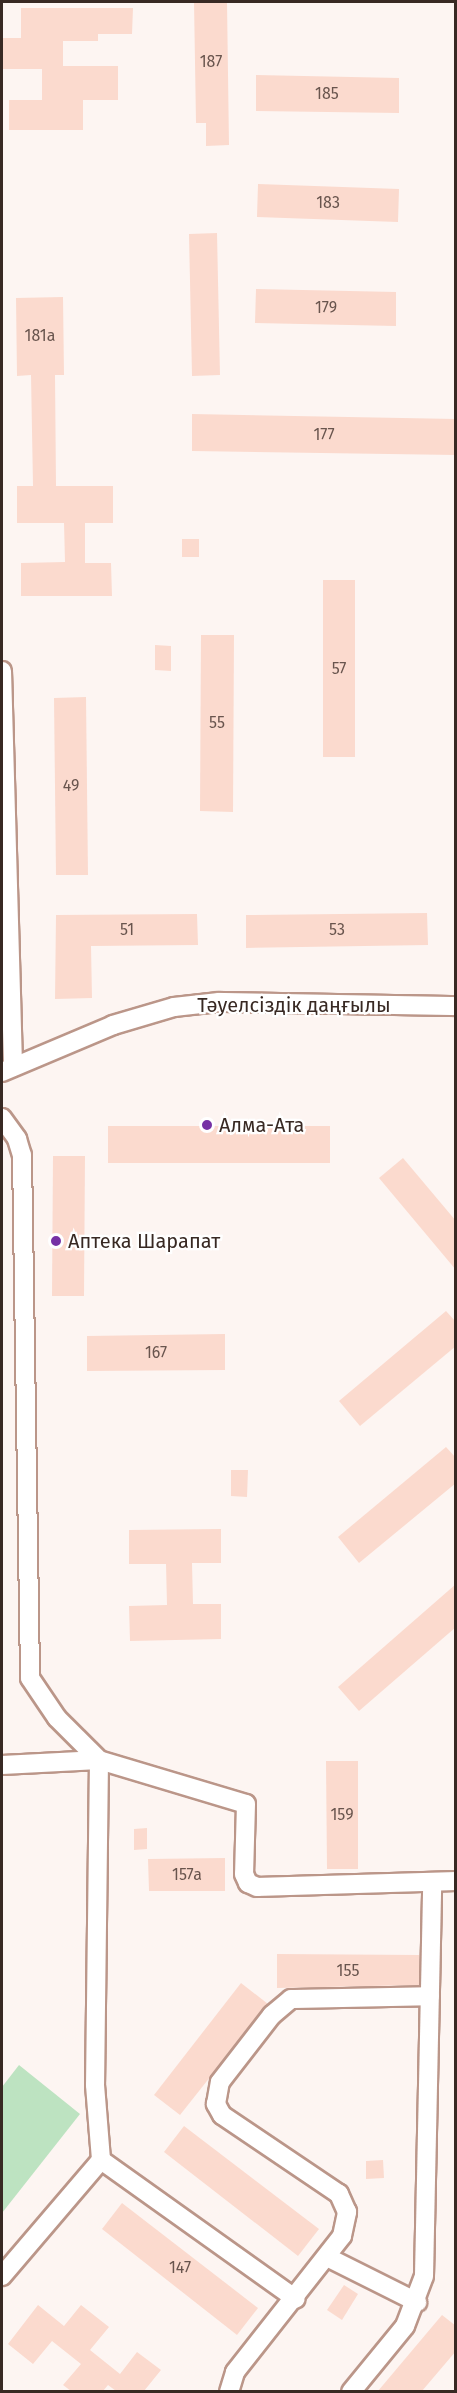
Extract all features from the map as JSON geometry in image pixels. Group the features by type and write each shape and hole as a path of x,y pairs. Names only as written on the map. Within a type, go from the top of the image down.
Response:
{"street":[{"path":"2,671 7,1069"},
{"name":"Тәуелсіздік даңғылы","path":"7,1069 113,1025 174,1007 219,1002 456,1006"},
{"path":"2,1118 18,1139 22,1155 30,1678 57,1718 99,1760 94,2085 102,2160 2,2276"},
{"path":"2,1765 99,1760 246,1804 244,1874 248,1883 257,1887 456,1881"},
{"path":"351,2391 405,2326 417,2302 424,2276 432,1882"},
{"path":"229,2391 236,2372 296,2299 342,2236 346,2221 345,2200 222,2115 215,2094 272,2015 291,1999 430,1995"},
{"path":"102,2160 296,2299"},
{"path":"327,2257 417,2302"}],"green space":[{"path":"19,2065 80,2114 2,2213 2,2087"}],"building":[{"path":"194,2 227,2 229,145 206,146 206,123 196,123"},
{"path":"21,8 133,8 132,34 98,34 98,41 63,41 63,66 118,66 118,100 83,100 83,130 9,130 9,100 42,100 42,69 2,69 2,38 21,38"},
{"path":"256,75 399,78 399,113 256,111"},
{"path":"258,184 399,189 398,222 257,217"},
{"path":"217,233 220,375 192,376 189,234"},
{"path":"256,289 396,292 396,326 255,323"},
{"path":"63,297 64,375 55,375 56,486 113,486 113,523 85,523 85,563 111,563 112,596 21,596 21,563 65,562 64,523 17,523 17,486 33,486 31,375 17,376 16,298"},
{"path":"192,414 456,419 456,455 192,451"},
{"path":"182,539 199,539 199,557 182,557"},
{"path":"323,580 355,580 355,757 323,757"},
{"path":"201,635 234,635 233,812 200,811"},
{"path":"155,645 171,646 171,671 155,670"},
{"path":"86,697 88,875 56,875 54,698"},
{"path":"427,913 428,945 246,948 246,915"},
{"path":"197,914 198,945 91,946 92,998 55,999 56,915"},
{"path":"108,1126 330,1126 330,1163 108,1163"},
{"path":"53,1156 85,1156 84,1296 52,1296"},
{"path":"403,1158 456,1221 456,1270 379,1178"},
{"path":"446,1311 456,1322 456,1346 360,1426 339,1401"},
{"path":"225,1334 225,1370 87,1371 87,1336"},
{"path":"446,1447 456,1458 456,1483 359,1563 338,1537"},
{"path":"231,1470 248,1470 247,1497 231,1496"},
{"path":"221,1529 221,1563 192,1563 193,1604 221,1604 221,1639 130,1641 129,1606 167,1605 166,1564 129,1564 129,1530"},
{"path":"456,1584 456,1627 359,1711 338,1687"},
{"path":"326,1761 358,1761 358,1869 327,1869"},
{"path":"147,1828 147,1849 134,1850 134,1829"},
{"path":"225,1858 225,1891 149,1891 148,1859"},
{"path":"277,1954 419,1955 419,1985 277,1988"},
{"path":"241,1983 268,2004 180,2115 154,2095"},
{"path":"184,2126 319,2229 298,2256 164,2152"},
{"path":"383,2160 384,2178 366,2179 366,2161"},
{"path":"122,2203 258,2308 237,2335 102,2229"},
{"path":"344,2285 358,2294 342,2320 327,2310"},
{"path":"38,2305 64,2326 81,2305 109,2327 90,2350 120,2374 137,2352 161,2370 144,2391 116,2391 108,2385 103,2391 71,2391 63,2385 81,2364 52,2341 33,2364 8,2344"},
{"path":"442,2315 456,2326 456,2351 422,2391 378,2391"}],"place":[{"name":"Алма-Ата","path":"207,1125"},
{"name":"Аптека Шарапат","path":"56,1241"}]}
